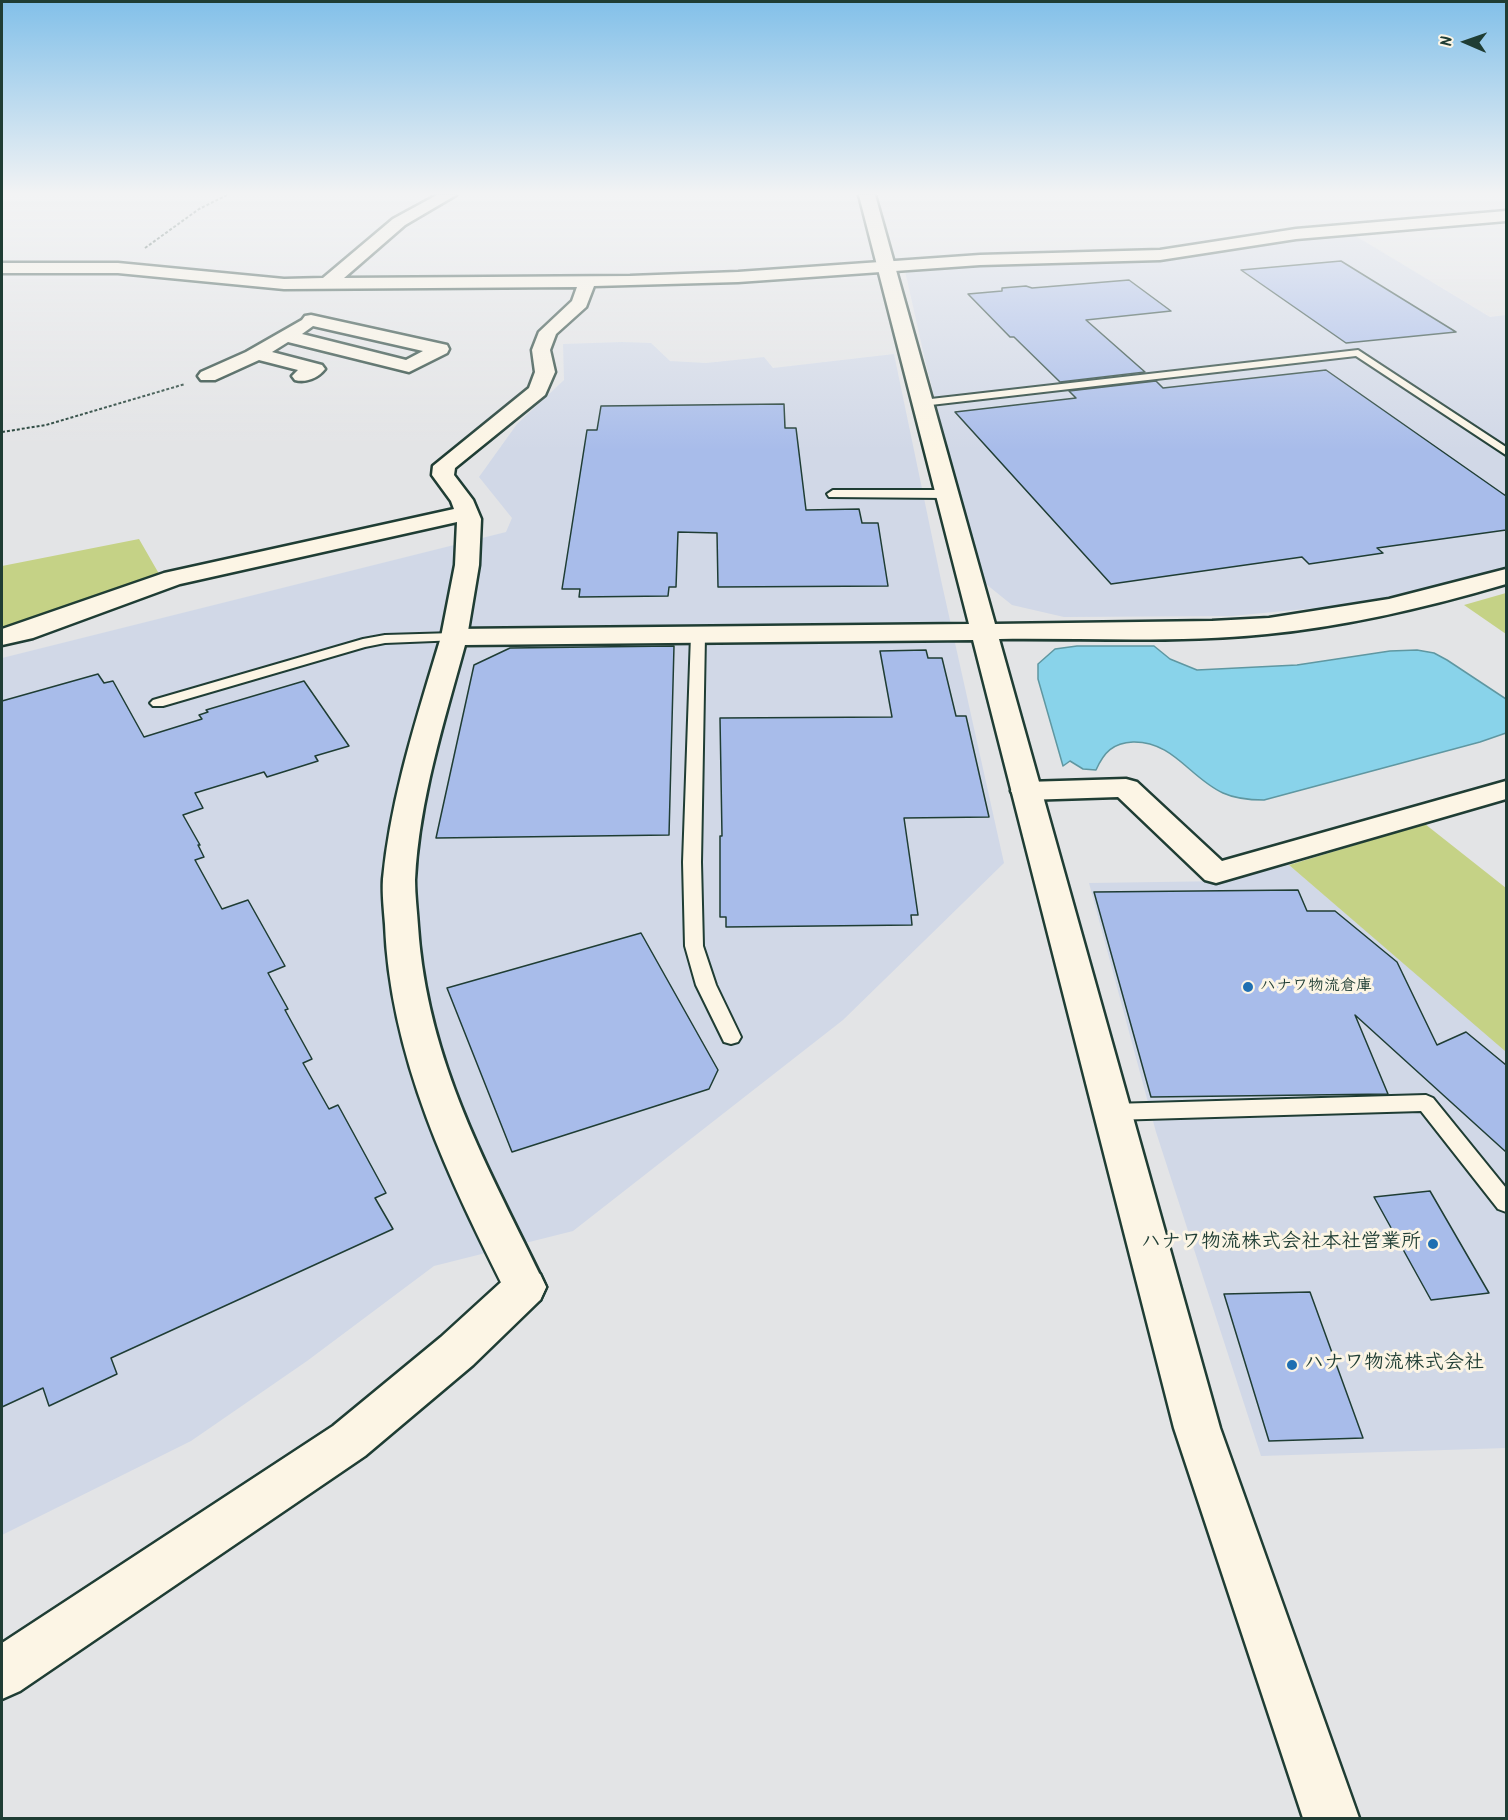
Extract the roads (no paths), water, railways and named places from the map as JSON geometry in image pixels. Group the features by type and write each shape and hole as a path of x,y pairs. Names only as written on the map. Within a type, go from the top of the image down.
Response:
{"street":[{"path":"224,280 284,284 649,280"},
{"path":"328,283 332,280"},
{"path":"889,280 1197,1428 1331,1818"},
{"path":"2,1672 350,1441 457,1351 525,1287 455,1143 417,1039 403,957 399,882 412,786 454,637 467,566 469,519 462,500 443,475 444,466 538,392 545,372 541,350 548,332 580,303 587,282"},
{"path":"208,376 256,354 311,320 361,283"},
{"path":"285,336 409,366 440,349 311,320"},
{"path":"256,354 315,369 302,376"},
{"path":"2,637 24,632 173,578 467,513"},
{"path":"454,637 984,632 1268,626 1335,618 1427,599 1506,576"},
{"path":"1026,791 1126,788 1216,873 1506,790"}],"lane":[{"path":"922,403 1358,353 1506,452"},
{"path":"833,494 946,494"},
{"path":"698,635 693,862 694,946 706,985 731,1037"},
{"path":"158,703 363,643 385,639 454,637"},
{"path":"1112,1112 1426,1103 1506,1203"}],"water":[{"path":"1077,646 1154,646 1170,659 1197,670 1297,665 1390,651 1417,650 1434,653 1506,699 1506,733 1264,800 1243,799 1223,793 1170,754 1147,743 1120,744 1106,753 1096,770 1083,769 1070,761 1063,766 1038,679 1038,664 1055,649"}],"place":[{"name":"ハナワ物流倉庫","path":"1248,987"},
{"name":"ハナワ物流株式会社本社営業所","path":"1433,1244"},
{"name":"ハナワ物流株式会社","path":"1292,1365"}]}
